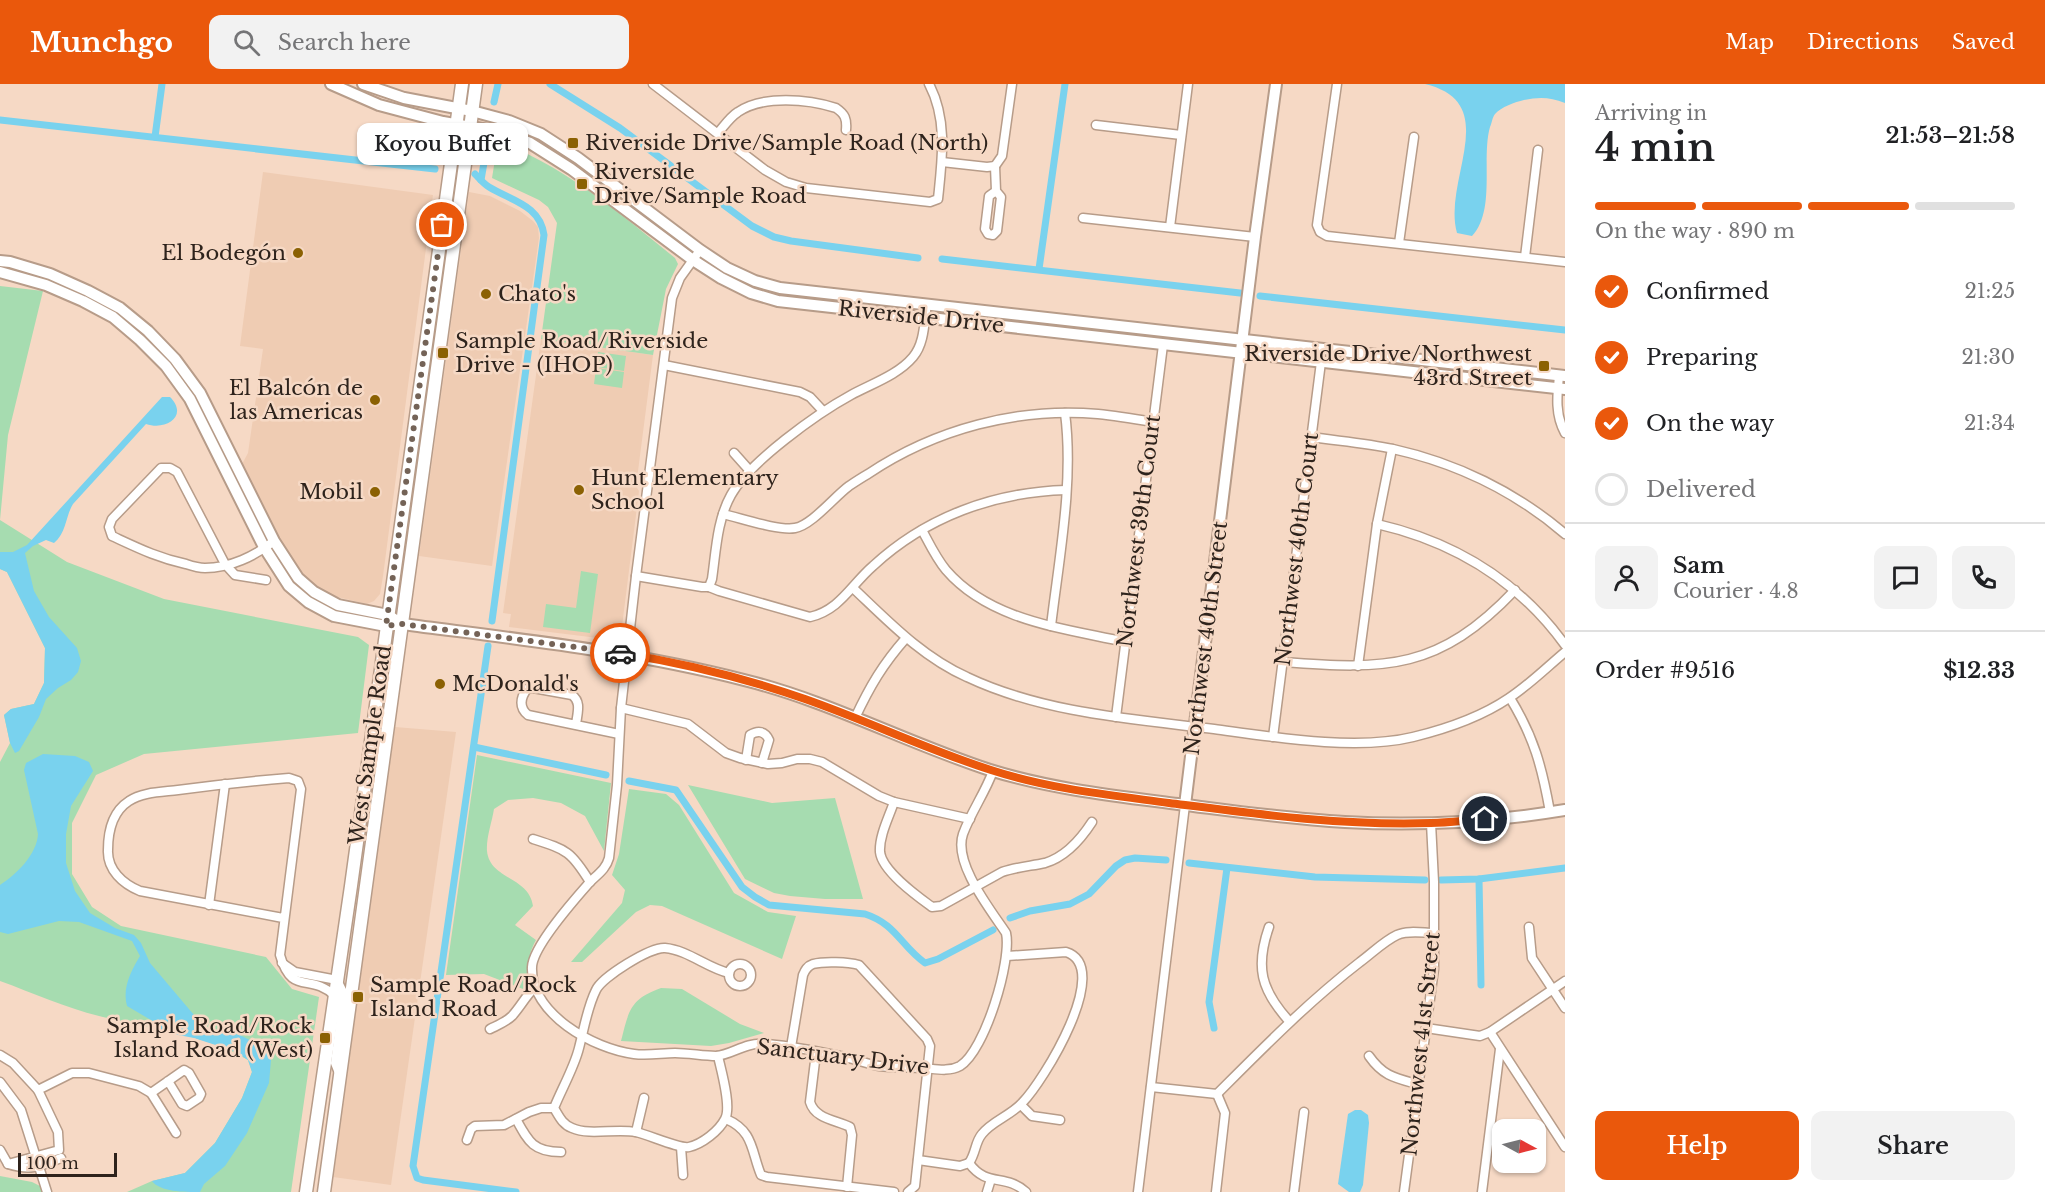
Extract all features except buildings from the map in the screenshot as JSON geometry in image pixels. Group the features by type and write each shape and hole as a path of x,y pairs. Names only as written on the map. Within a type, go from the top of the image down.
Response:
{"main road":[{"name":"West Sample Road","path":"306,1192 351,886 462,84"},
{"name":"West Sample Road","path":"324,1192 476,84"},
{"path":"434,284 439,295 435,327 442,338"},
{"path":"427,331 434,343 428,390 432,403"},
{"path":"371,742 376,750 372,778 379,791"},
{"path":"351,886 355,904 346,969 353,982"}],"street":[{"name":"Riverside Drive","path":"331,84 379,105 456,125 505,134 530,142 722,279 751,293 778,301 1163,345 1242,347 1321,362 1561,388"},
{"name":"Riverside Drive","path":"363,84 404,98 472,111 509,121 556,143 727,268 780,288 927,304 1242,347 1562,376"},
{"path":"653,84 765,170 786,182 806,188 930,202 938,199 943,135 939,112 929,84"},
{"path":"996,191 995,166 1002,156 1012,84"},
{"path":"1170,227 1188,84"},
{"name":"Northwest 40th Street","path":"1138,1192 1255,237 1276,84"},
{"path":"1337,84 1317,225 1320,232 1327,236 1565,262"},
{"path":"718,133 736,113 751,105 783,100 836,108 842,112 846,120 846,130"},
{"path":"1096,125 1181,135"},
{"path":"1399,243 1414,137"},
{"path":"1525,257 1538,150"},
{"path":"942,162 995,166"},
{"path":"1083,218 1255,237"},
{"path":"490,1029 514,1014 524,998 535,987 532,966 536,952 590,882 607,866 617,785 619,734 627,654 672,298 680,278 700,250"},
{"path":"0,261 50,274 88,291 120,308 148,331 175,359 200,393 274,541 298,578 314,592 338,605 402,624 627,654 747,680 855,718 993,771 1090,793 1261,815 1345,822 1431,824 1565,810"},
{"path":"0,272 46,285 83,301 113,317 140,340 166,366 190,399 264,549 289,586 308,602 334,616 387,620"},
{"path":"709,586 712,579 718,532 732,494 750,471 822,411 899,369 914,357 922,341 927,304"},
{"name":"Northwest 39th Court","path":"1116,717 1163,345"},
{"name":"Northwest 40th Court","path":"1273,737 1321,362"},
{"path":"664,365 800,392 810,397 822,411"},
{"path":"1562,376 1557,409 1560,425 1565,434"},
{"path":"190,399 200,393"},
{"path":"1052,626 1066,490 1065,413"},
{"path":"723,514 785,528 797,528 807,523 849,486 884,463 912,448 950,433 992,421 1065,413 1097,414 1153,422"},
{"path":"1311,437 1392,449 1446,464 1476,477 1536,511 1565,534"},
{"path":"1358,666 1377,524 1392,449"},
{"path":"734,453 750,471"},
{"path":"226,472 236,466"},
{"path":"266,580 235,575 225,564 177,472 170,468 161,468 112,519 109,527 112,536 159,558 205,568 225,564 242,561 274,541"},
{"path":"636,576 702,587 709,586 718,591 810,617 833,608 871,567 896,546 943,517 986,502 1034,491 1066,490"},
{"path":"1377,524 1409,531 1479,564 1515,590 1553,628 1565,645"},
{"path":"922,530 945,569 974,595 995,608 1024,619 1125,642"},
{"path":"853,588 906,638 935,661 993,687 1044,702 1116,717 1273,737 1370,743 1411,738 1476,716 1510,698 1565,652"},
{"path":"1283,662 1358,666 1383,665 1409,660 1436,651 1465,635 1491,616 1515,590"},
{"path":"855,718 871,683 906,638"},
{"path":"576,725 579,705 577,698 572,695 533,688 527,689 523,694 522,711 528,715 619,734"},
{"path":"1510,698 1534,745 1544,775 1550,812"},
{"path":"621,708 688,724 698,729 726,753 746,760 782,763 797,759 810,759 822,762 879,796 894,802 970,819"},
{"path":"746,760 750,735 760,732 769,740 762,763"},
{"name":"Sanctuary Drive","path":"535,987 560,1022 617,1050 636,1054 676,1053 718,1056 744,1045 762,1043 841,1056 880,1066 948,1070 959,1066 972,1053 987,1025 1008,943 1006,933 970,876 962,848 963,836 993,771"},
{"path":"283,918 128,887 118,878 107,853 111,824 118,812 129,801 145,794 289,778 298,781 301,789 279,948 282,963 290,977 326,987 334,996"},
{"path":"209,905 225,784"},
{"path":"894,802 881,841 880,852 883,862 888,870 932,906 941,906 1013,868 1048,862 1083,837 1092,822"},
{"name":"Northwest 41st Street","path":"1404,1192 1434,969 1431,824"},
{"path":"533,839 563,849 572,855 590,882"},
{"path":"1269,927 1261,952 1262,975 1277,1008 1289,1021"},
{"path":"1528,927 1532,958 1565,1008"},
{"path":"1217,1094 1289,1021 1346,973 1397,935 1434,933"},
{"path":"554,1108 579,1049 581,1034 596,990 602,981 647,952 658,948 668,948 729,973"},
{"path":"918,1160 960,1166 969,1163 975,1155 979,1137 987,1128 1021,1105 1049,1067 1080,1000 1083,970 1081,962 1075,955 1066,952 1006,956"},
{"path":"791,1047 803,975 806,968 814,964 851,962 859,965 927,1039 930,1046 915,1186 908,1192"},
{"path":"282,963 295,972 337,980 344,994 335,1063 339,1073"},
{"path":"1426,1028 1480,1036 1490,1032 1565,981"},
{"path":"1490,1032 1565,1145"},
{"path":"1482,1192 1500,1050"},
{"path":"816,1053 810,1102 812,1109 818,1114 850,1127 852,1135 847,1186"},
{"path":"0,1054 13,1063 38,1090 58,1132 60,1154"},
{"path":"554,1108 561,1120 570,1127 582,1131 636,1132 681,1147 689,1147 715,1132 726,1119 728,1107 718,1056"},
{"path":"1369,1056 1378,1069 1388,1075 1417,1084"},
{"path":"38,1090 72,1073 89,1073 139,1086 151,1093 176,1133"},
{"path":"151,1093 168,1081"},
{"path":"0,1082 21,1110 47,1192"},
{"path":"1151,1087 1217,1094"},
{"path":"1216,1192 1225,1113 1217,1094"},
{"path":"636,1132 644,1098"},
{"path":"1021,1105 1032,1116 1060,1120"},
{"path":"466,1140 475,1126 496,1126 541,1108 554,1108"},
{"path":"1294,1192 1304,1112"},
{"path":"516,1119 527,1139 536,1147 547,1152 561,1152"},
{"path":"726,1119 745,1131 761,1175 894,1192"},
{"path":"681,1147 683,1175"},
{"path":"0,1150 8,1164 22,1168 39,1167 60,1154"},
{"path":"8,1164 36,1156 60,1154"},
{"path":"969,1163 982,1177 1010,1181 1018,1184 1026,1192"},
{"path":"987,1192 991,1179"}],"shaded area":[{"path":"263,172 433,195 383,576 380,594 374,601 367,604 333,596 315,586 304,575 284,547 241,466 248,453 263,349 240,346"},
{"path":"469,192 490,196 520,211 538,227 539,238 492,566 419,556"},
{"name":"Hunt Elementary School","path":"541,339 653,355 621,634 614,640 509,627 511,614 503,613"},
{"path":"395,727 456,732 391,1185 333,1177"}],"green space":[{"path":"498,141 522,151 569,177 613,208 675,258 678,264 666,289 653,355 541,339 557,223 548,207 539,200 492,178"},
{"path":"0,286 43,291 8,435 0,520"},
{"path":"598,352 626,356 624,371 596,367"},
{"path":"596,368 624,372 622,388 594,384"},
{"path":"0,520 67,562 164,599 358,637 369,645 358,733 144,754 96,775 72,823 72,874 92,907 121,926 266,957 292,989 319,997 291,1192 127,1192 152,1181 185,1173 215,1143 242,1098 252,1072 248,1060 213,1044 87,1013 0,981 0,762 10,743 4,715 11,709 34,704 44,683 45,648 7,572 0,569"},
{"path":"581,571 598,574 590,633 543,627 546,604 576,608"},
{"path":"477,755 611,783 604,851 585,816 561,803 533,798 508,800 494,809 487,846 490,860 495,868 525,889 533,906 515,925 536,940 529,961 528,984 523,989 484,974 446,975"},
{"path":"688,785 772,803 835,798 863,899 790,896 774,893 745,879"},
{"path":"629,789 666,794 679,805 734,893 768,912 796,916 782,959 662,906 650,905 636,912 582,962 571,962 622,903 625,890 612,875 619,854"},
{"path":"661,988 682,989 740,1024 764,1033 711,1046 621,1041 632,1007 643,997"},
{"path":"0,1176 32,1182 52,1192 0,1192"}],"water":[{"path":"1425,84 1565,84 1565,103 1540,98 1529,99 1508,105 1494,116 1488,140 1484,212 1472,236 1457,233 1455,212 1465,146 1466,126 1461,108 1448,94"},
{"path":"162,397 170,397 175,404 177,410 173,420 161,425 146,424 73,504 58,539 54,543 46,540 25,553 34,591 49,617 77,648 81,661 78,672 71,680 46,699 39,717 19,751 15,753 10,743 4,715 11,709 34,704 44,683 45,648 7,572 0,569 0,552 13,552 27,545"},
{"path":"43,754 75,756 89,762 93,771 71,806 66,834 66,863 75,891 90,913 115,928 134,935 141,943 150,963 205,1028 240,1035 265,1048 271,1060 269,1083 247,1133 225,1166 204,1184 200,1192 166,1189 152,1181 185,1173 215,1143 242,1098 252,1072 248,1060 234,1051 194,1038 163,1032 156,1023 127,1006 127,986 140,956 132,941 79,922 59,921 8,934 0,932 0,885 25,863 37,841 38,834 24,770 26,763"},
{"path":"1361,1110 1368,1115 1369,1123 1363,1185 1360,1192 1349,1192 1338,1184 1348,1114"}],"waterway":[{"path":"155,137 162,84"},
{"path":"494,102 498,84"},
{"path":"550,84 620,128 752,226 774,237 918,258"},
{"path":"1039,269 1065,84"},
{"path":"0,120 435,169"},
{"path":"481,180 488,140"},
{"path":"475,174 489,187 531,210 537,217 544,235 492,621"},
{"path":"942,259 1240,293"},
{"path":"1260,296 1565,330"},
{"path":"488,646 413,1166 417,1178 423,1180 516,1192"},
{"path":"474,747 606,775"},
{"path":"629,781 676,790 742,887 769,905 865,914 884,923 925,963 938,959 993,930"},
{"path":"1010,918 1030,911 1070,904 1089,894 1116,866 1125,860 1135,858 1166,860"},
{"path":"1189,863 1315,877 1425,880"},
{"path":"1214,1028 1209,1002 1227,868"},
{"path":"1441,880 1479,879 1565,868"},
{"path":"1479,879 1481,985"}],"way so far":[{"path":"442,225 386,626 402,624 620,653"}],"place":[{"name":"Riverside Drive/Sample Road (North)","path":"573,143"},
{"name":"Riverside Drive/Sample Road","path":"582,184"},
{"name":"Koyou Buffet","path":"442,225"},
{"name":"El Bodegón","path":"298,253"},
{"name":"Chato's","path":"486,294"},
{"name":"Sample Road/Riverside Drive - (IHOP)","path":"443,353"},
{"name":"Riverside Drive/Northwest 43rd Street","path":"1544,366"},
{"name":"El Balcón de las Americas","path":"375,400"},
{"name":"Hunt Elementary School","path":"579,490"},
{"name":"Mobil","path":"375,492"},
{"name":"McDonald's","path":"440,684"},
{"name":"Sample Road/Rock Island Road","path":"358,997"},
{"name":"Sample Road/Rock Island Road (West)","path":"325,1038"}],"route":[{"path":"620,653 747,680 806,699 993,771 1090,793 1261,815 1345,822 1431,824 1485,819"}]}
